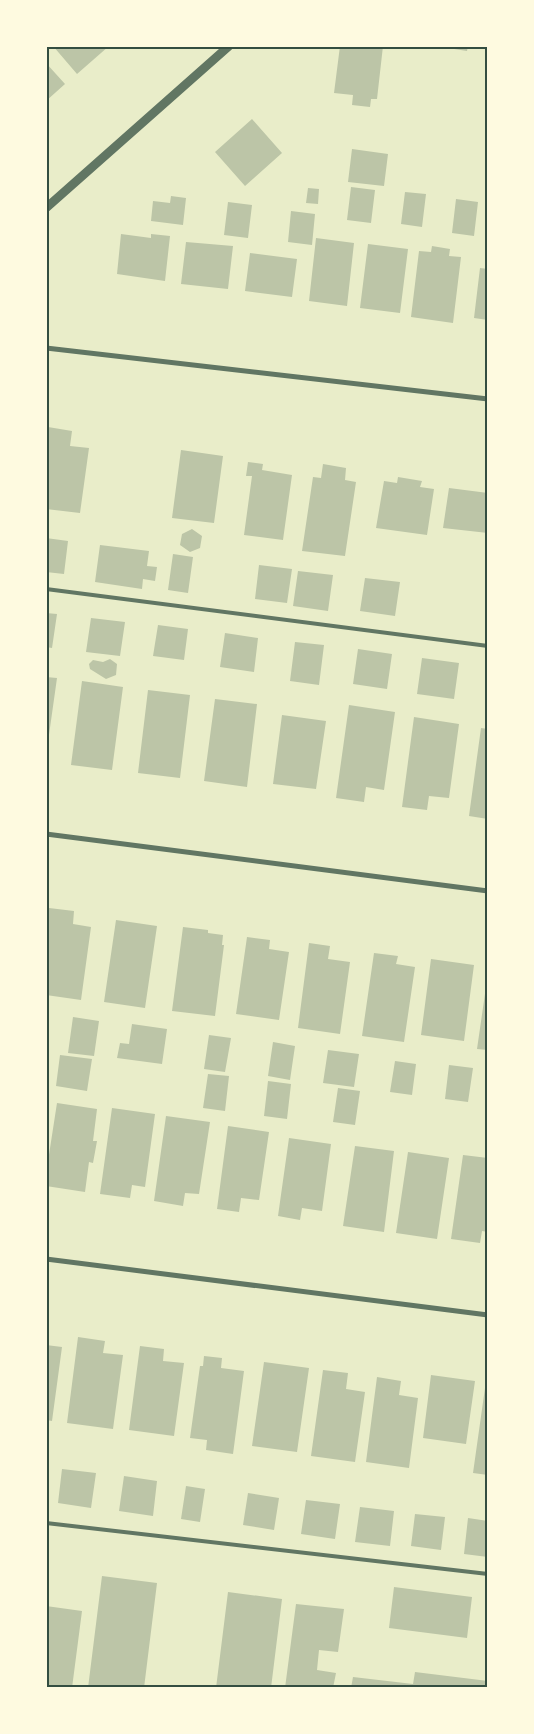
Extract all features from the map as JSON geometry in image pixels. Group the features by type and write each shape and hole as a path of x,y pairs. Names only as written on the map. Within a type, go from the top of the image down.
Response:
{"street":[{"path":"46,208 229,46"},
{"path":"46,348 488,399"},
{"path":"46,834 488,891"},
{"path":"46,1259 488,1315"}],"lane":[{"path":"46,589 488,646"},
{"path":"46,1523 488,1574"}],"building":[{"path":"53,46 109,46 77,74"},
{"path":"340,46 383,46 377,99 371,99 370,107 352,105 353,95 334,93"},
{"path":"435,46 468,46 467,51"},
{"path":"46,63 65,84 46,101"},
{"path":"252,119 282,153 245,186 215,152"},
{"path":"352,149 388,154 384,186 348,182"},
{"path":"351,187 375,190 371,223 347,220"},
{"path":"308,188 319,189 318,204 306,203"},
{"path":"405,192 426,194 422,227 401,224"},
{"path":"171,196 186,198 183,225 151,221 153,201 170,203"},
{"path":"456,199 478,202 474,236 452,233"},
{"path":"228,202 252,205 248,238 224,235"},
{"path":"291,211 315,214 312,245 288,242"},
{"path":"121,234 151,238 151,234 170,236 165,281 117,274"},
{"path":"316,238 354,243 347,306 309,301"},
{"path":"186,242 233,246 228,289 181,284"},
{"path":"368,244 408,249 400,313 360,308"},
{"path":"432,246 450,249 449,256 461,257 453,323 411,317 419,251 431,252"},
{"path":"250,253 297,259 292,297 245,291"},
{"path":"480,268 488,269 488,320 474,318"},
{"path":"48,427 72,431 70,446 89,448 80,513 46,509 46,441"},
{"path":"181,450 223,456 214,523 172,518"},
{"path":"248,462 263,464 262,470 292,475 283,540 244,535 252,476 246,476"},
{"path":"323,464 346,468 345,480 356,482 345,556 302,551 313,477 321,478"},
{"path":"398,477 422,481 420,487 434,489 427,535 376,528 384,481 397,483"},
{"path":"449,488 488,493 488,533 443,528"},
{"path":"192,529 202,536 200,548 190,552 180,545 182,534"},
{"path":"46,538 68,541 64,574 46,572"},
{"path":"100,545 149,551 147,566 157,567 155,581 143,579 142,589 95,582"},
{"path":"173,554 193,557 188,593 168,590"},
{"path":"259,565 292,569 287,603 255,599"},
{"path":"298,571 333,575 328,611 293,606"},
{"path":"365,578 400,582 395,616 360,611"},
{"path":"46,613 57,614 52,648 46,647"},
{"path":"91,618 125,622 120,656 86,652"},
{"path":"158,625 188,629 184,660 153,656"},
{"path":"225,633 258,638 254,672 220,667"},
{"path":"295,642 324,645 319,685 290,681"},
{"path":"358,649 392,654 387,689 353,684"},
{"path":"422,658 459,663 454,699 417,694"},
{"path":"110,659 117,664 116,675 106,679 90,669 89,664 93,660 103,662"},
{"path":"46,677 57,678 47,749 46,749"},
{"path":"82,681 123,687 112,770 71,765"},
{"path":"148,690 190,695 180,778 138,773"},
{"path":"215,699 257,704 247,787 204,781"},
{"path":"349,705 395,712 384,790 366,787 364,802 336,798"},
{"path":"282,715 326,721 316,789 273,784"},
{"path":"414,717 459,724 449,798 429,796 427,810 402,807"},
{"path":"481,728 488,729 488,819 469,816"},
{"path":"49,908 74,911 73,924 91,927 81,1000 46,995 46,930"},
{"path":"116,920 157,926 145,1008 104,1002"},
{"path":"183,927 208,930 208,933 223,935 222,945 224,945 215,1016 172,1011"},
{"path":"247,937 270,940 269,949 289,952 279,1020 236,1014"},
{"path":"309,943 330,946 328,959 350,962 340,1034 298,1028"},
{"path":"374,953 398,956 396,964 415,967 404,1042 362,1036"},
{"path":"431,959 474,965 464,1041 421,1035"},
{"path":"488,980 488,1050 477,1049"},
{"path":"73,1017 99,1021 94,1056 68,1053"},
{"path":"132,1024 167,1029 162,1064 117,1058 120,1043 129,1044"},
{"path":"209,1035 231,1038 225,1072 204,1069"},
{"path":"273,1042 295,1046 290,1080 268,1076"},
{"path":"328,1050 359,1054 354,1087 323,1083"},
{"path":"60,1055 92,1059 87,1091 56,1086"},
{"path":"395,1061 416,1064 412,1095 390,1092"},
{"path":"449,1065 473,1068 468,1102 445,1099"},
{"path":"208,1074 229,1076 225,1111 203,1108"},
{"path":"268,1081 291,1084 287,1119 264,1116"},
{"path":"338,1088 360,1091 355,1125 333,1122"},
{"path":"57,1103 97,1109 93,1141 97,1141 93,1163 89,1162 85,1192 46,1186 46,1174"},
{"path":"112,1108 155,1114 145,1187 132,1185 130,1198 100,1194"},
{"path":"166,1116 210,1122 199,1194 185,1193 183,1206 154,1201"},
{"path":"228,1126 269,1132 259,1200 241,1198 239,1212 217,1209"},
{"path":"289,1138 331,1144 322,1211 302,1208 300,1220 278,1216"},
{"path":"355,1146 394,1151 384,1232 343,1226"},
{"path":"408,1152 449,1158 437,1239 396,1233"},
{"path":"463,1155 488,1158 488,1232 482,1231 480,1243 451,1239"},
{"path":"78,1337 105,1341 103,1353 123,1355 113,1429 67,1423"},
{"path":"46,1345 62,1347 52,1421 46,1420"},
{"path":"140,1346 164,1349 163,1361 184,1363 174,1436 129,1430"},
{"path":"204,1356 222,1358 221,1368 244,1371 233,1454 206,1450 207,1440 190,1438 200,1366 203,1366"},
{"path":"264,1362 309,1368 297,1452 252,1446"},
{"path":"323,1370 348,1373 346,1389 365,1392 355,1462 311,1456"},
{"path":"431,1375 475,1381 466,1444 423,1438"},
{"path":"377,1377 401,1381 399,1395 418,1398 409,1468 366,1462"},
{"path":"485,1388 488,1388 488,1475 473,1473"},
{"path":"62,1469 96,1473 91,1508 58,1503"},
{"path":"124,1476 157,1481 153,1516 119,1511"},
{"path":"186,1486 205,1489 200,1522 181,1519"},
{"path":"248,1493 279,1498 274,1530 243,1525"},
{"path":"306,1500 340,1504 335,1539 301,1534"},
{"path":"360,1507 394,1511 390,1546 355,1542"},
{"path":"415,1514 445,1517 441,1550 411,1546"},
{"path":"468,1518 488,1521 488,1557 464,1554"},
{"path":"102,1576 157,1583 144,1688 88,1688"},
{"path":"394,1587 472,1597 467,1638 389,1628"},
{"path":"228,1592 282,1599 271,1688 216,1688"},
{"path":"296,1604 344,1609 338,1652 319,1650 317,1670 336,1673 333,1688 285,1688"},
{"path":"46,1606 82,1611 72,1688 46,1688"},
{"path":"415,1672 488,1681 488,1688 351,1688 353,1677 413,1684"}]}
